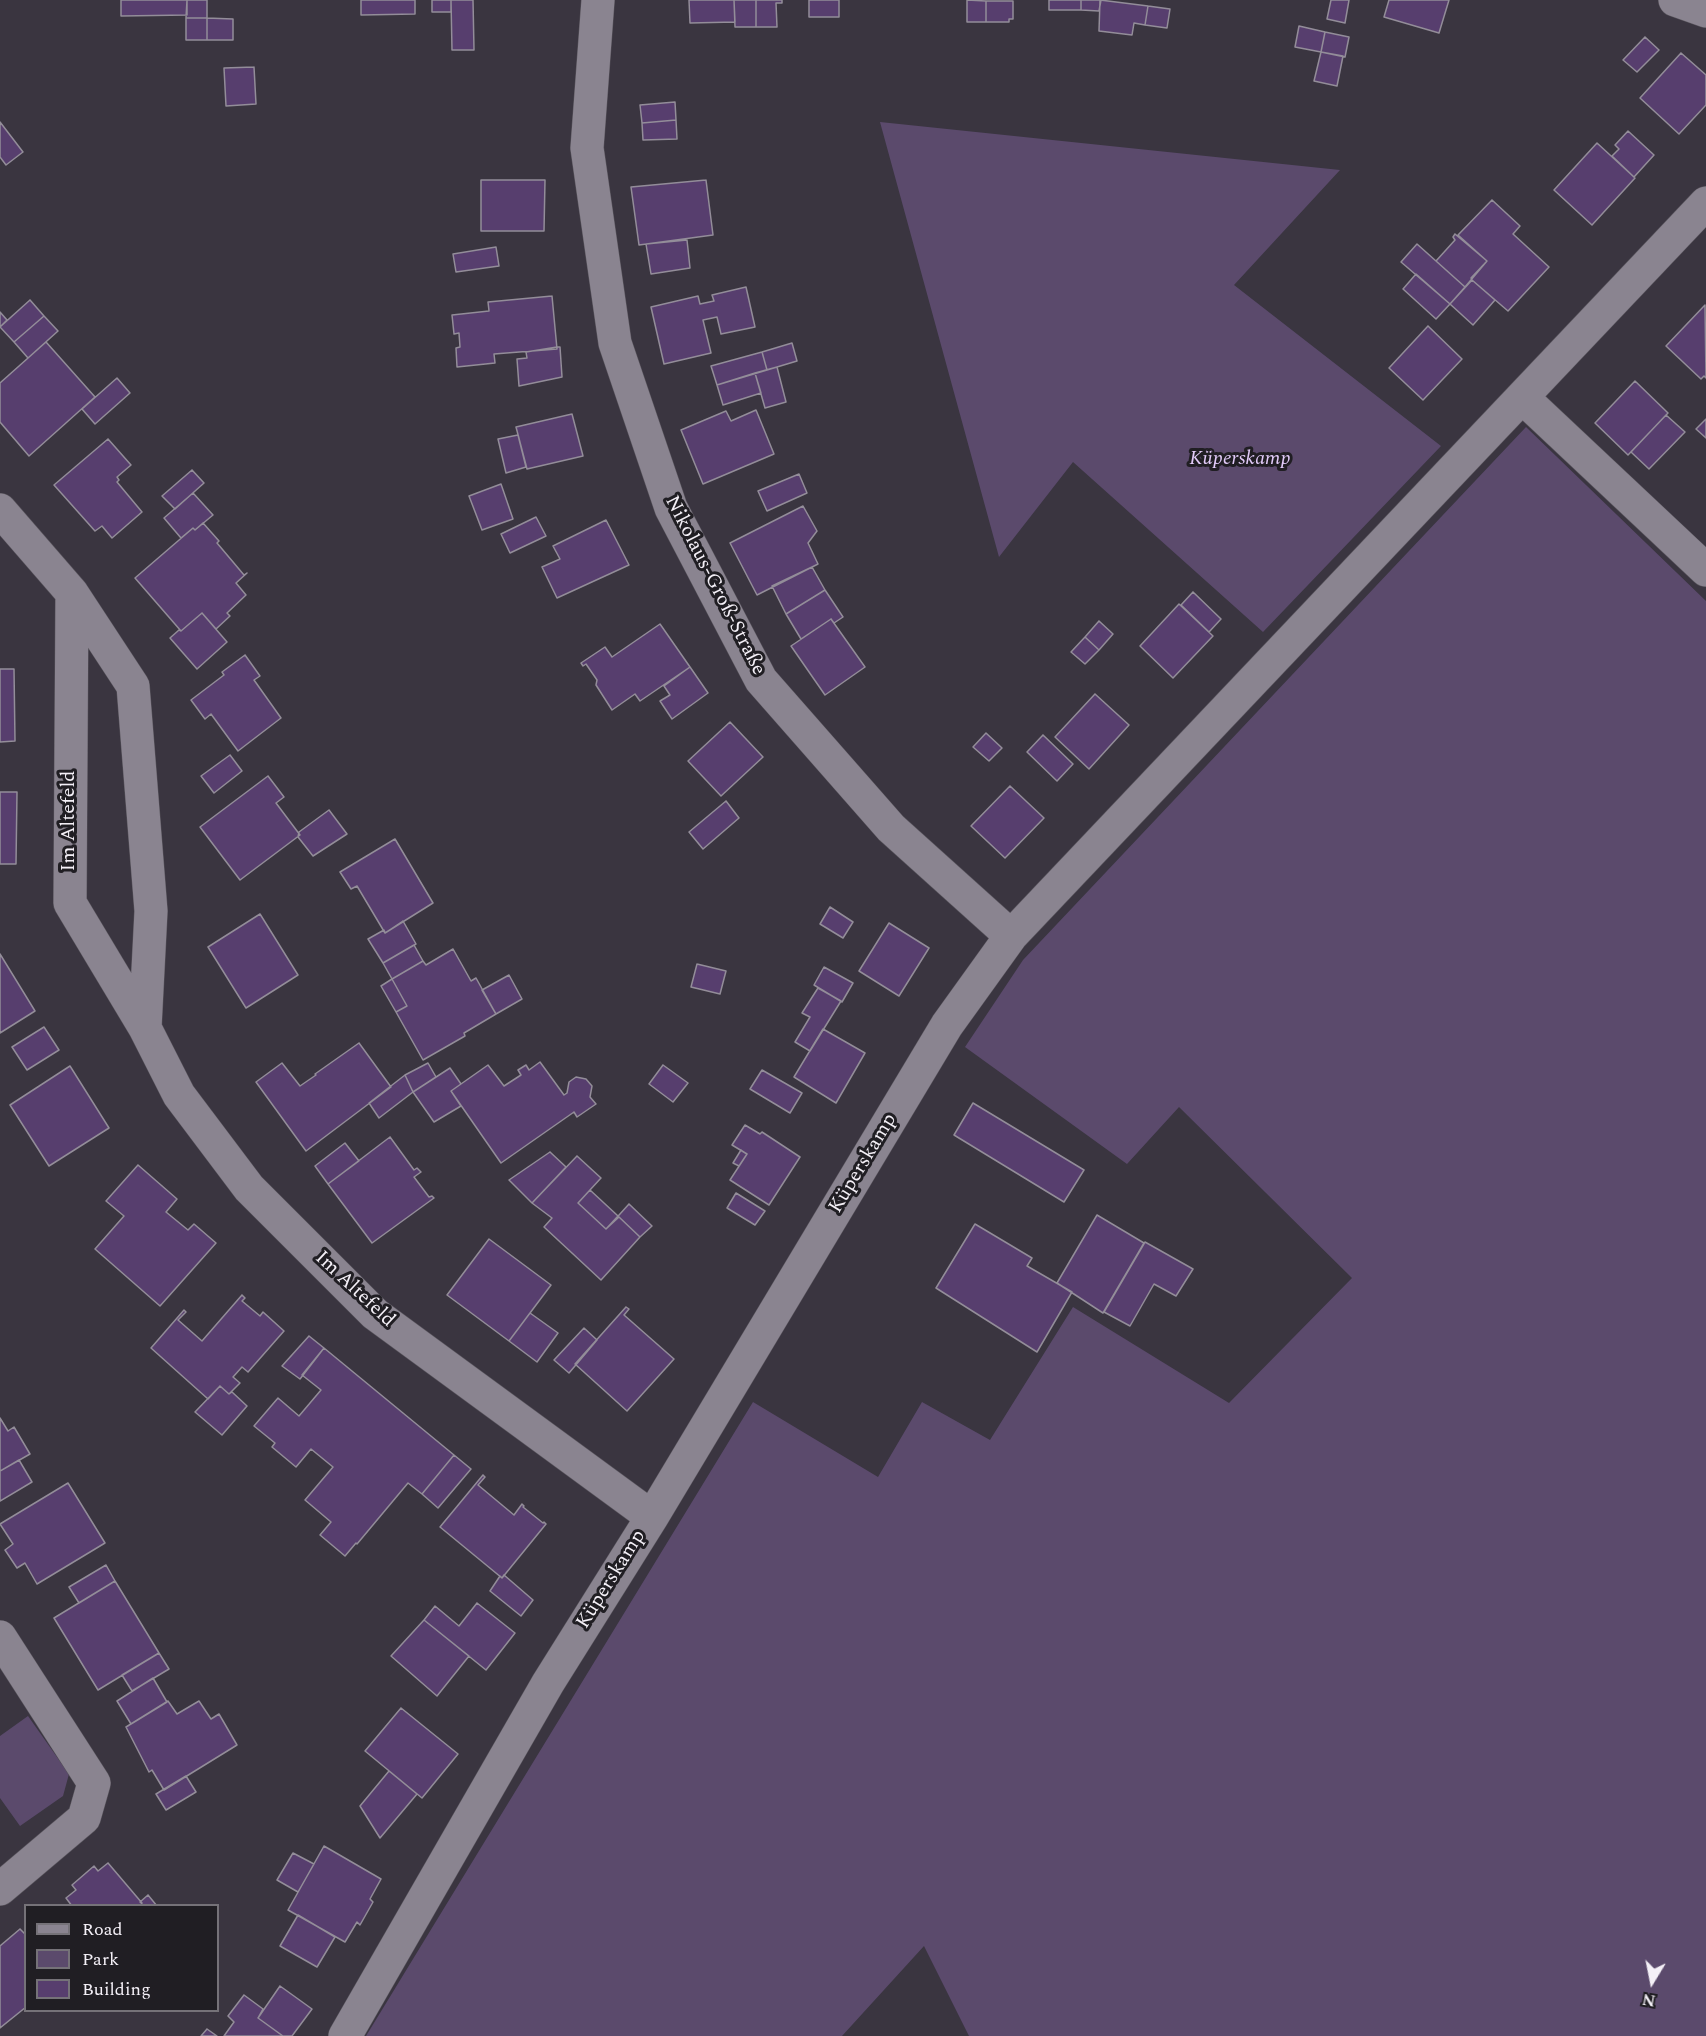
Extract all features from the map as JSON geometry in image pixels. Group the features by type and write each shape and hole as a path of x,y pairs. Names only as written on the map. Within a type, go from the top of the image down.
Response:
{"street":[{"name":"Nikolaus-Groß-Straße","path":"598,0 587,148 615,343 671,508 761,680 891,828 1011,936"},
{"path":"1675,0 1706,12"},
{"name":"Küperskamp","path":"345,2036 548,1683 652,1517 947,1025 1011,936 1706,203"},
{"path":"1523,398 1706,570"},
{"name":"Im Altefeld","path":"0,510 72,593 133,687 151,911 145,1028"},
{"name":"Im Altefeld","path":"72,593 70,903 145,1028 179,1095 249,1188 375,1314 652,1517"},
{"path":"0,1889 84,1818 94,1783 4,1654"}],"green space":[{"path":"880,122 1340,170 1234,285 1441,446 1263,632 1073,462 999,557"},
{"path":"1526,427 1706,601 1706,2036 969,2036 924,1946 842,2036 366,2036 753,1402 878,1477 922,1402 990,1440 1073,1307 1229,1403 1352,1278 1179,1107 1127,1164 965,1047 1023,960"},
{"path":"28,1716 69,1774 63,1796 20,1826 0,1798 0,1736"}],"building":[{"path":"121,0 187,0 187,15 121,16"},
{"path":"187,0 207,0 207,18 186,18"},
{"path":"361,0 415,0 415,14 361,15"},
{"path":"432,0 451,0 451,12 432,12"},
{"path":"451,0 473,0 474,50 452,50"},
{"path":"689,0 734,0 735,22 690,23"},
{"path":"734,0 756,0 756,27 735,27"},
{"path":"756,0 782,0 782,3 776,3 777,27 756,27"},
{"path":"809,0 839,0 839,17 809,17"},
{"path":"967,0 986,1 986,22 967,22"},
{"path":"1049,0 1081,0 1081,10 1049,10"},
{"path":"1081,0 1101,0 1099,11 1081,10"},
{"path":"1100,0 1148,6 1145,25 1134,23 1132,35 1099,31"},
{"path":"1331,0 1349,0 1345,23 1327,19"},
{"path":"1389,0 1449,0 1439,33 1384,17"},
{"path":"986,1 1013,1 1013,19 1009,19 1009,22 986,22"},
{"path":"1148,6 1170,9 1167,28 1145,25"},
{"path":"186,18 207,18 207,40 186,40"},
{"path":"207,18 233,19 233,40 207,40"},
{"path":"1299,26 1325,32 1321,52 1295,47"},
{"path":"1325,32 1349,37 1345,57 1321,52"},
{"path":"1645,37 1659,50 1637,72 1623,60"},
{"path":"1321,52 1343,56 1337,86 1314,81"},
{"path":"1681,53 1706,75 1706,105 1679,134 1640,98"},
{"path":"254,67 256,104 226,106 224,68"},
{"path":"675,102 676,120 642,123 640,105"},
{"path":"676,120 677,139 643,140 642,123"},
{"path":"0,122 23,152 6,165 0,157"},
{"path":"1628,131 1654,155 1634,177 1612,156 1619,149 1615,145"},
{"path":"1597,143 1635,178 1592,225 1554,190"},
{"path":"481,180 545,180 544,231 481,231"},
{"path":"706,180 713,235 639,245 631,187"},
{"path":"1492,200 1520,226 1513,234 1549,267 1508,311 1472,280 1471,278 1487,261 1458,235"},
{"path":"1455,234 1487,261 1465,287 1436,261 1455,240 1453,237"},
{"path":"687,240 690,268 651,274 646,244"},
{"path":"1417,244 1465,287 1450,304 1401,262"},
{"path":"496,247 499,266 456,272 453,254"},
{"path":"1416,274 1450,304 1436,319 1403,289"},
{"path":"1472,280 1495,300 1473,325 1450,304"},
{"path":"746,287 755,327 721,334 717,317 703,320 711,353 664,364 651,307 698,296 700,304 714,301 712,295"},
{"path":"552,296 557,349 494,354 495,363 457,367 456,348 460,347 459,333 454,334 452,315 489,311 488,302"},
{"path":"30,300 44,316 14,342 0,327"},
{"path":"1705,305 1706,378 1704,376 1701,379 1666,346"},
{"path":"0,312 7,320 0,327"},
{"path":"44,316 58,331 28,358 14,342"},
{"path":"1428,326 1462,359 1423,400 1389,368"},
{"path":"46,342 95,397 29,456 0,422 0,383"},
{"path":"792,343 797,361 767,370 762,352"},
{"path":"560,347 562,377 519,386 517,359 527,358 526,352"},
{"path":"762,352 767,370 717,385 711,366"},
{"path":"777,367 786,402 765,408 755,373"},
{"path":"755,373 761,393 723,405 717,385"},
{"path":"117,378 130,393 95,424 82,409"},
{"path":"1635,381 1668,413 1628,455 1595,423"},
{"path":"756,410 774,454 703,484 681,430 726,411 731,421"},
{"path":"572,414 583,456 527,469 516,427"},
{"path":"1666,415 1685,432 1649,469 1631,452"},
{"path":"1706,419 1706,438 1696,429"},
{"path":"518,435 526,467 506,473 498,439"},
{"path":"108,439 131,465 117,477 119,480 117,482 142,512 112,538 102,526 95,531 54,485"},
{"path":"192,470 204,483 175,509 162,496"},
{"path":"799,474 807,493 767,511 758,491"},
{"path":"501,484 513,519 482,530 469,496"},
{"path":"193,493 213,515 181,538 164,518"},
{"path":"803,506 817,531 808,543 818,564 757,595 730,543"},
{"path":"536,517 546,536 510,553 501,534"},
{"path":"606,520 629,565 557,598 542,567 560,559 553,546"},
{"path":"203,523 244,575 247,573 236,583 246,595 227,613 230,616 216,629 202,613 181,631 135,578 193,528 195,530"},
{"path":"812,567 825,590 786,614 772,586"},
{"path":"825,590 843,617 834,623 831,619 801,639 786,614"},
{"path":"1193,592 1221,619 1209,632 1181,605"},
{"path":"1179,604 1213,636 1173,678 1140,646"},
{"path":"202,613 227,642 197,669 170,638"},
{"path":"831,619 865,667 825,695 791,646"},
{"path":"1099,621 1113,634 1099,650 1085,637"},
{"path":"660,624 690,667 640,701 635,694 612,710 596,685 597,680 586,664 583,666 581,663 605,647 612,657"},
{"path":"1085,637 1099,650 1085,664 1071,652"},
{"path":"245,655 260,676 254,680 281,718 238,751 211,714 205,719 191,700 224,675 222,672"},
{"path":"690,667 708,693 672,719 660,701 670,695 664,686"},
{"path":"0,669 14,669 15,741 0,742"},
{"path":"1095,694 1129,725 1089,769 1055,737"},
{"path":"730,722 763,757 721,796 688,761"},
{"path":"986,733 1002,748 989,761 973,747"},
{"path":"1043,735 1073,764 1057,781 1027,752"},
{"path":"230,755 242,771 214,793 201,776"},
{"path":"268,776 284,797 276,803 300,835 240,880 200,827"},
{"path":"1010,786 1044,818 1005,858 971,826"},
{"path":"0,792 17,792 16,864 0,864"},
{"path":"726,801 739,818 703,849 689,832"},
{"path":"329,810 347,834 313,856 298,837 299,832"},
{"path":"395,839 433,903 385,933 357,886 351,889 340,872"},
{"path":"830,907 853,922 843,938 820,924"},
{"path":"260,914 298,975 246,1008 208,947"},
{"path":"403,921 416,944 383,963 368,939 384,930 385,933"},
{"path":"889,923 929,948 899,996 859,971"},
{"path":"414,945 423,961 392,979 383,963"},
{"path":"453,949 471,981 476,978 496,1014 464,1033 465,1036 423,1060 396,1012 407,1006 392,979 423,961 426,965"},
{"path":"0,954 35,1011 0,1033"},
{"path":"697,964 726,971 720,994 691,987"},
{"path":"824,967 853,983 842,1002 814,985"},
{"path":"509,975 522,999 496,1014 482,990"},
{"path":"392,979 407,1006 396,1012 381,986"},
{"path":"818,988 841,1001 810,1051 795,1042 810,1017 802,1013"},
{"path":"44,1027 59,1050 27,1070 12,1047"},
{"path":"823,1029 865,1053 836,1103 794,1077"},
{"path":"359,1043 391,1087 306,1151 256,1082 282,1063 300,1086"},
{"path":"540,1062 564,1095 567,1093 569,1082 576,1077 586,1079 592,1086 590,1097 596,1104 577,1117 574,1112 501,1163 451,1091 488,1065 504,1086 521,1075 518,1070 526,1065 529,1070"},
{"path":"428,1063 436,1077 413,1092 405,1075"},
{"path":"663,1065 688,1083 673,1102 649,1084"},
{"path":"70,1066 109,1128 49,1166 10,1105"},
{"path":"450,1068 461,1084 451,1091 461,1106 434,1122 413,1092"},
{"path":"762,1070 802,1093 790,1113 750,1089"},
{"path":"405,1075 413,1092 379,1118 369,1103"},
{"path":"973,1103 1084,1170 1064,1202 954,1135"},
{"path":"745,1125 760,1134 762,1132 800,1157 769,1205 730,1180 747,1154 732,1145"},
{"path":"390,1137 414,1170 417,1168 421,1172 414,1177 429,1197 434,1198 372,1243 328,1184"},
{"path":"345,1143 359,1161 328,1184 315,1166"},
{"path":"741,1150 747,1154 739,1166 733,1163"},
{"path":"550,1152 566,1167 532,1203 509,1180"},
{"path":"577,1156 601,1178 578,1203 606,1229 619,1217 640,1237 601,1280 544,1227 552,1218 532,1203"},
{"path":"138,1165 177,1199 166,1212 188,1230 194,1224 216,1243 160,1306 95,1249 124,1216 106,1201"},
{"path":"590,1190 618,1216 606,1229 578,1203"},
{"path":"736,1193 765,1211 755,1225 727,1208"},
{"path":"629,1204 652,1226 640,1237 619,1217 610,1225"},
{"path":"1097,1215 1144,1243 1103,1313 1057,1283"},
{"path":"975,1224 1032,1258 1027,1266 1072,1292 1037,1352 936,1288"},
{"path":"489,1239 551,1285 509,1341 447,1295"},
{"path":"1145,1242 1193,1269 1176,1296 1154,1284 1130,1326 1104,1312"},
{"path":"242,1295 245,1298 242,1301 260,1316 263,1312 284,1331 248,1372 242,1367 233,1377 240,1383 229,1394 220,1386 208,1399 151,1348 184,1310 186,1312 178,1320 202,1341"},
{"path":"626,1307 629,1309 624,1315 674,1359 627,1411 575,1364"},
{"path":"530,1313 558,1333 537,1362 509,1341"},
{"path":"584,1328 597,1340 569,1373 554,1360"},
{"path":"309,1336 324,1348 300,1379 282,1366"},
{"path":"324,1348 454,1455 422,1494 408,1483 345,1556 320,1535 331,1522 305,1500 333,1467 311,1449 296,1467 272,1447 275,1443 254,1426 278,1398 299,1416 321,1390 302,1375"},
{"path":"220,1386 229,1394 232,1392 247,1406 222,1435 195,1412"},
{"path":"0,1418 8,1431 14,1427 30,1454 0,1471"},
{"path":"454,1455 471,1469 438,1508 422,1494"},
{"path":"19,1460 32,1482 0,1501 0,1471"},
{"path":"483,1475 485,1477 478,1485 514,1515 522,1504 546,1524 502,1578 440,1527"},
{"path":"68,1483 105,1543 37,1584 25,1563 17,1568 5,1550 13,1544 0,1524"},
{"path":"106,1565 115,1581 79,1603 69,1587"},
{"path":"504,1575 533,1600 521,1616 490,1591 500,1576 502,1578"},
{"path":"115,1581 159,1653 98,1690 54,1618"},
{"path":"477,1603 515,1633 486,1670 424,1620 435,1606 459,1626"},
{"path":"424,1620 469,1656 437,1696 391,1656"},
{"path":"159,1653 169,1669 132,1691 122,1675"},
{"path":"153,1678 167,1702 131,1724 117,1701"},
{"path":"168,1701 177,1714 199,1701 211,1719 219,1714 237,1745 164,1790 152,1770 149,1772 126,1727"},
{"path":"401,1708 458,1754 422,1798 365,1751"},
{"path":"389,1771 417,1794 380,1838 360,1806"},
{"path":"186,1776 196,1792 166,1810 156,1794"},
{"path":"324,1846 381,1879 370,1899 373,1902 360,1925 357,1922 345,1942 288,1910"},
{"path":"293,1853 314,1864 298,1892 277,1880"},
{"path":"108,1863 141,1904 70,1904 66,1898 76,1890 72,1885 94,1866 98,1871"},
{"path":"148,1895 155,1904 141,1904 140,1902"},
{"path":"298,1915 335,1937 317,1967 280,1946"},
{"path":"20,1929 24,1933 24,2009 0,2028 0,1946"},
{"path":"280,1986 312,2009 292,2036 283,2036 258,2018"},
{"path":"244,1995 263,2009 258,2018 283,2036 224,2036 234,2022 228,2016"},
{"path":"207,2029 217,2036 201,2036"}]}
